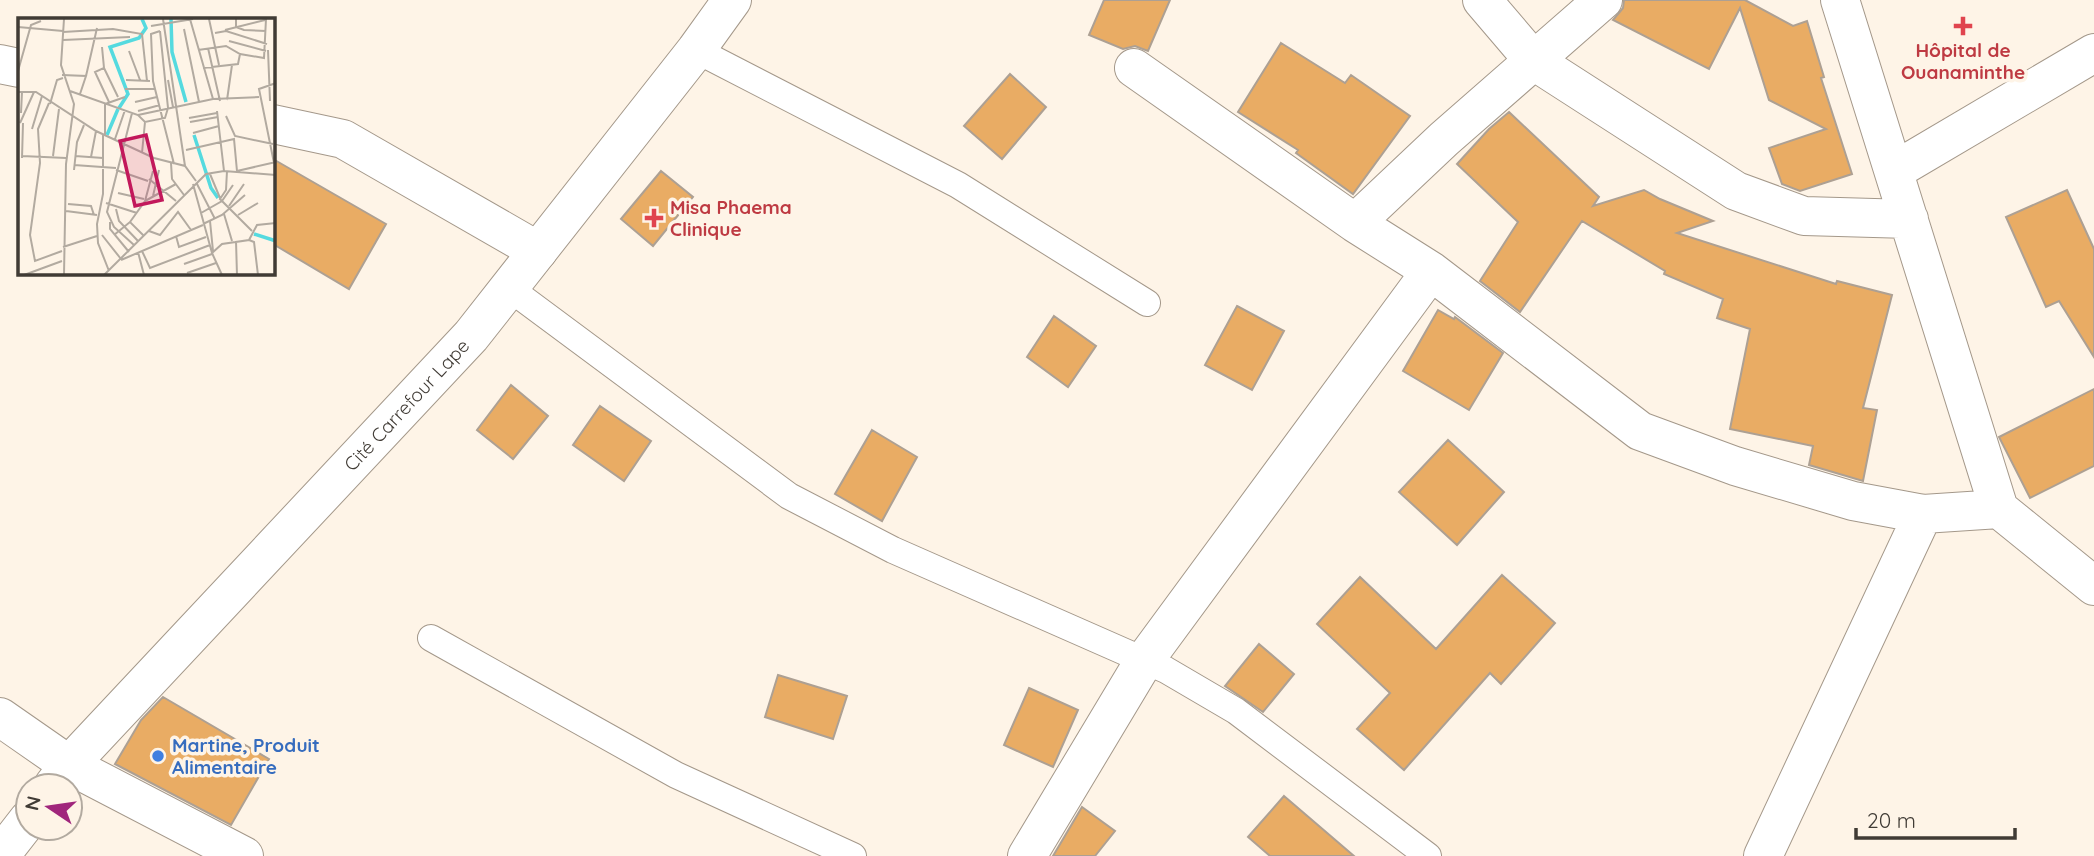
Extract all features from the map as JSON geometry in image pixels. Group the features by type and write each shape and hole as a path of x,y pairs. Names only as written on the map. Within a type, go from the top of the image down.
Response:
{"street":[{"name":"Cité Carrefour Lape","path":"65,772 471,336 696,50 732,0"},
{"path":"1482,0 1534,61 1736,191 1804,216 1909,219"},
{"path":"1355,223 1444,139 1603,0"},
{"path":"1840,0 1999,509 2094,586"},
{"path":"1894,171 2094,53"},
{"path":"0,64 18,68"},
{"path":"1134,68 1355,223 1431,271 1640,431 1735,466 1853,501 1923,514 1999,509"},
{"path":"275,124 343,139 538,251"},
{"path":"1027,856 1144,661 1431,271"},
{"path":"1763,856 1923,514"},
{"path":"0,717 59,772"},
{"path":"84,785 244,856"},
{"path":"1,856 14,839"}],"lane":[{"path":"696,50 958,186 1147,303"},
{"path":"509,288 789,496 893,550 1166,670 1236,711 1428,856"},
{"path":"431,638 676,775 853,856"}],"building":[{"path":"1104,0 1170,0 1148,51 1135,46 1123,49 1089,35"},
{"path":"1624,0 1745,0 1793,26 1807,21 1824,77 1821,78 1852,174 1800,191 1782,184 1769,148 1826,129 1769,100 1740,8 1709,69 1613,20 1623,8"},
{"path":"1281,43 1345,83 1351,75 1410,116 1353,194 1296,153 1298,150 1238,112"},
{"path":"1010,74 1046,107 1002,159 964,126"},
{"path":"1509,112 1599,197 1593,206 1644,190 1713,221 1677,233 1836,284 1837,281 1892,295 1863,408 1877,410 1863,481 1809,465 1813,446 1730,429 1750,329 1717,318 1723,299 1664,274 1665,271 1582,221 1520,312 1480,281 1518,222 1457,164 1489,129"},
{"path":"275,160 386,224 349,289 275,245"},
{"path":"661,171 693,197 653,246 621,219"},
{"path":"2067,190 2094,249 2094,357 2059,301 2046,307 2006,217"},
{"path":"1237,306 1284,331 1252,390 1205,365"},
{"path":"1438,310 1454,319 1455,317 1503,353 1469,410 1403,371"},
{"path":"1054,316 1096,346 1068,387 1027,357"},
{"path":"511,385 548,416 513,459 477,430"},
{"path":"2094,389 2094,466 2030,498 1999,437"},
{"path":"600,406 651,441 624,481 573,445"},
{"path":"872,430 917,457 882,521 835,494"},
{"path":"1448,440 1504,492 1457,545 1399,492"},
{"path":"1502,575 1555,623 1501,684 1490,673 1404,770 1357,729 1390,693 1317,624 1360,577 1436,649"},
{"path":"1259,644 1294,674 1263,712 1225,686"},
{"path":"778,675 847,696 833,739 765,717"},
{"path":"1029,688 1078,710 1053,767 1004,745"},
{"path":"163,697 269,759 231,825 115,764 141,720"},
{"path":"1284,796 1354,856 1270,856 1248,837"},
{"path":"1082,807 1115,831 1095,856 1053,856"}],"place":[{"name":"Hôpital de Ouanaminthe","path":"1963,26"},
{"name":"Misa Phaema Clinique","path":"654,218"},
{"name":"Martine, Produit Alimentaire","path":"158,756"}]}
